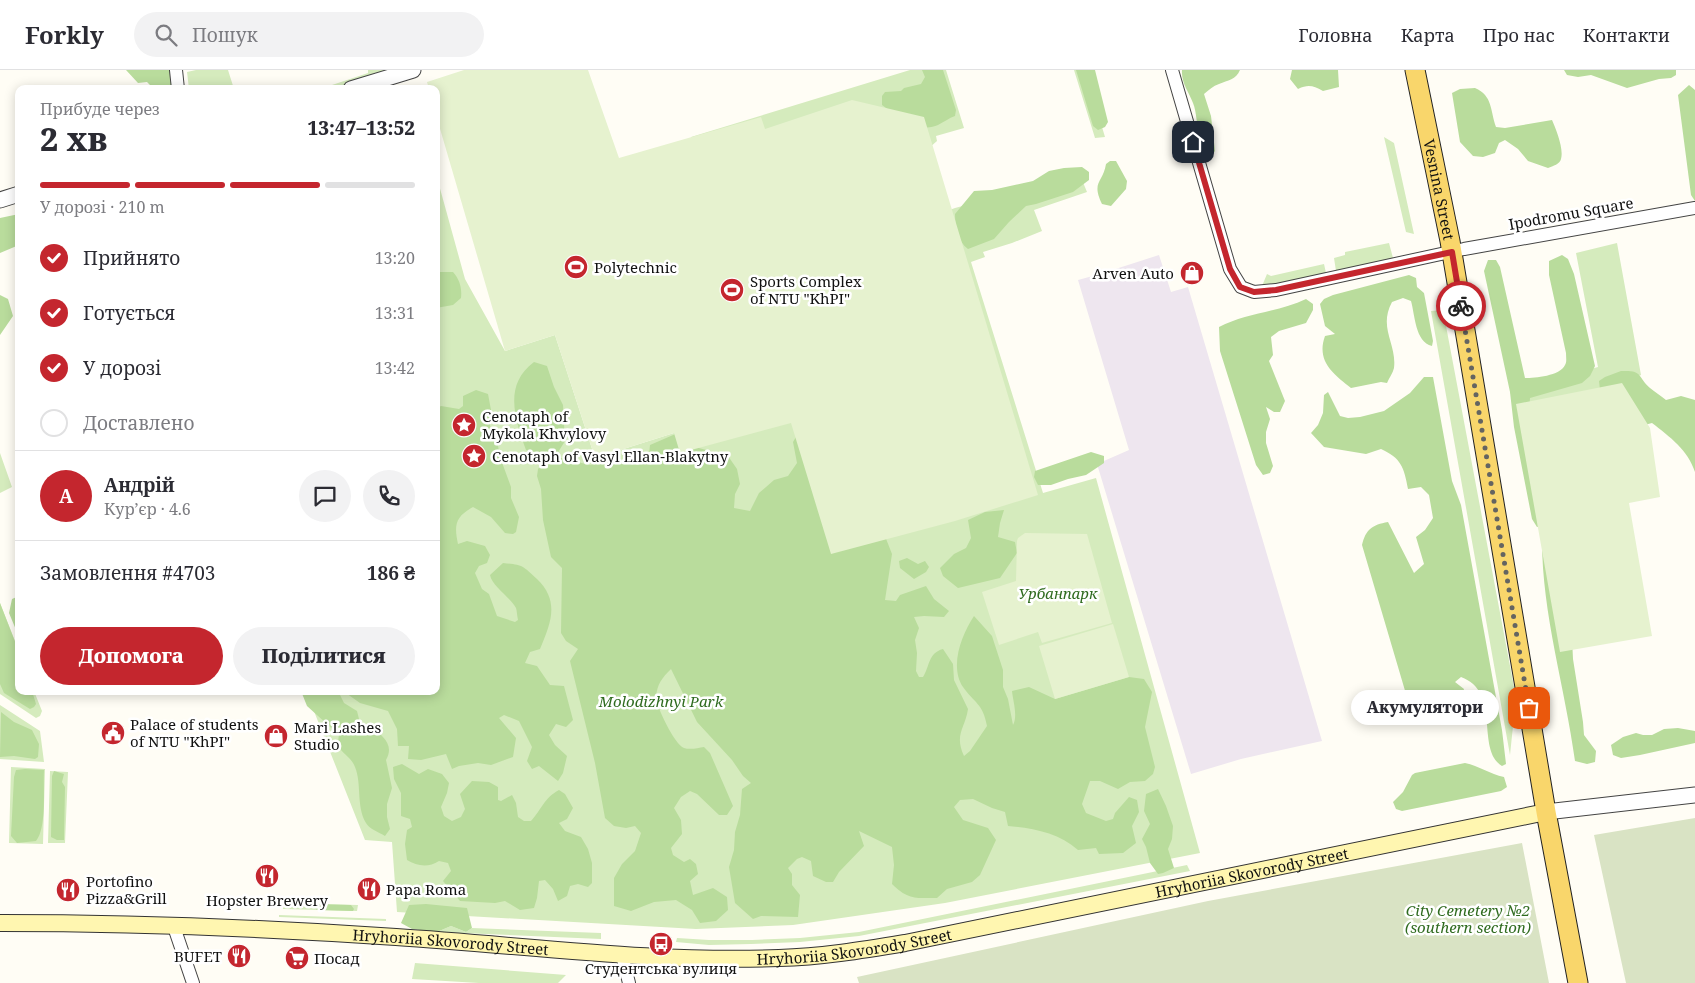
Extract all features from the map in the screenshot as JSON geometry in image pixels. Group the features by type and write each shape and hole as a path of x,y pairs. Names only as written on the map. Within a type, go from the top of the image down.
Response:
{"main road":[{"name":"Vesnina Street","path":"1415,70 1452,252 1546,812 1578,983"},
{"name":"Hryhoriia Skovorody Street","path":"0,923 174,927 397,937 622,955 732,959 780,958 846,952 905,943 1546,812"}],"street":[{"path":"176,70 178,85"},
{"path":"364,85 412,70"},
{"name":"Ipodromu Square","path":"1172,70 1230,269 1240,287 1254,292 1276,290 1452,252 1695,208"},
{"path":"0,200 15,195"},
{"name":"Hryhoriia Skovorody Street","path":"1546,812 1695,795"},
{"path":"174,927 193,983"},
{"path":"622,955 629,983"}],"shaded area":[{"path":"1159,255 1171,292 1188,287 1322,741 1241,759 1191,774 1097,464 1129,450 1078,280"}],"green space":[{"path":"126,70 170,70 172,85 150,85 147,82 138,83"},
{"path":"196,70 228,70 233,85 189,85 187,72"},
{"path":"368,70 391,70 391,72 351,85 332,85 368,73"},
{"name":"Sports Complex of NTU \"KhPI\"","path":"464,70 588,70 619,158 761,117 765,129 852,100 924,117 1038,495 955,521 831,554 791,423 680,453 674,433 595,458 555,335 505,351 440,129 440,85 428,85 427,82"},
{"name":"Molodizhnyi Park","path":"910,70 946,70 964,128 936,136 937,141 929,148 941,213 1080,175 1087,192 1034,210 1042,231 983,252 985,257 971,262 1043,493 1096,478 1200,853 945,903 793,925 696,929 397,912 392,842 365,840 308,695 440,695 440,188 465,279 505,351 555,335 595,458 674,433 691,137"},
{"path":"922,70 943,70 956,110 955,116 931,127 916,126 882,105 882,96 885,92 901,91 904,88 921,84 925,77"},
{"path":"1074,70 1085,70 1105,137 1095,138"},
{"path":"1076,70 1095,70 1108,122 1105,127 1098,130 1093,126"},
{"path":"1182,70 1240,70 1234,78 1215,86 1204,94 1211,116 1215,151 1212,155 1201,137 1194,107 1184,83"},
{"path":"1292,70 1338,70 1339,87 1323,91 1311,86 1298,89 1290,79"},
{"path":"1564,70 1676,70 1676,75 1671,78 1659,79 1627,88 1591,75 1578,77 1567,75"},
{"path":"1689,85 1695,90 1695,201 1691,195 1678,95"},
{"path":"1475,88 1481,91 1488,99 1496,127 1505,128 1552,120 1561,145 1562,155 1559,162 1548,168 1528,161 1518,149 1505,140 1499,143 1495,153 1483,157 1473,156 1460,142 1452,93 1460,89"},
{"path":"1384,137 1394,143 1414,234 1406,232"},
{"path":"1110,161 1116,161 1127,181 1126,189 1111,206 1102,204 1098,191 1099,182 1106,164"},
{"path":"1082,167 1089,172 1089,180 1073,192 1026,206 994,239 968,249 959,238 955,214 974,191 992,190 1033,181 1049,171"},
{"path":"15,215 15,247 0,253 0,218"},
{"path":"1389,243 1393,258 1336,271 1334,258 1345,255 1345,252"},
{"path":"1617,243 1641,375 1603,393 1517,409 1510,392 1598,367 1576,253"},
{"path":"1562,255 1568,259 1574,274 1595,366 1590,376 1582,383 1530,398 1528,427 1542,526 1537,527 1532,519 1514,427 1510,392 1484,271 1488,260 1496,260 1500,267 1525,378 1547,376 1558,372 1566,364 1566,353 1549,275 1549,261"},
{"path":"1324,264 1326,273 1273,287 1262,286 1267,274 1271,276"},
{"path":"440,272 453,272 459,281 461,298 453,305 440,307"},
{"path":"1409,275 1416,278 1417,287 1424,293 1433,341 1432,346 1426,343 1419,334 1411,301 1403,298 1392,302 1388,311 1387,328 1394,359 1392,374 1387,383 1381,382 1351,388 1332,372 1325,360 1323,345 1325,336 1335,334 1325,326 1320,304 1324,299 1333,295"},
{"path":"0,295 8,299 13,316 0,335"},
{"path":"1306,299 1313,304 1313,310 1306,323 1279,331 1271,337 1273,355 1269,361 1285,401 1280,412 1274,412 1266,407 1270,419 1266,432 1266,443 1273,466 1270,473 1263,475 1256,465 1220,351 1219,327 1229,322 1285,307"},
{"path":"1443,310 1514,687 1510,755 1431,311"},
{"path":"534,362 547,366 563,405 565,441 557,454 539,456 526,450 518,426 514,403 515,392 518,381 524,371"},
{"path":"1621,371 1636,373 1650,388 1666,400 1681,396 1695,400 1695,472 1688,457 1659,428 1652,423 1633,428 1601,399 1599,381"},
{"path":"1424,377 1433,377 1452,481 1461,505 1502,730 1506,764 1502,766 1494,758 1490,747 1485,707 1481,695 1473,684 1461,677 1455,682 1464,689 1463,693 1457,701 1444,707 1434,703 1414,703 1406,694 1362,545 1365,535 1370,529 1388,522 1414,573 1424,564 1416,537 1425,530 1433,518 1429,495 1421,487 1408,489 1403,469 1388,452 1381,449 1366,454 1324,447 1311,433 1318,425 1323,413 1324,395 1328,392 1340,416 1348,418 1360,417 1384,411 1410,393"},
{"path":"1622,383 1650,428 1660,497 1629,503 1652,636 1560,652 1516,404"},
{"path":"476,390 488,394 491,410 490,426 497,440 500,457 511,487 511,498 519,517 516,532 513,534 505,533 491,517 473,507 462,514 457,522 458,544 467,541 485,546 490,555 487,563 479,566 475,573 482,589 489,594 497,616 515,622 518,620 516,608 491,579 490,575 503,563 519,565 525,568 544,587 549,596 551,612 547,630 540,649 530,652 525,663 537,666 550,685 564,686 573,720 566,727 556,724 549,735 555,745 567,756 563,773 558,781 539,766 532,769 527,761 532,747 519,721 504,715 499,718 516,738 513,757 491,765 478,763 452,769 446,754 421,760 408,759 409,746 398,746 397,729 388,711 360,703 349,695 440,695 440,407 459,409 463,406 463,396"},
{"path":"687,429 688,445 728,456 737,469 740,484 735,494 734,508 750,511 759,493 774,480 788,476 797,463 793,442 799,432 883,531 892,554 885,600 896,601 900,595 926,586 934,599 949,611 944,617 914,617 919,628 915,640 917,653 916,671 919,677 923,677 932,657 943,649 953,664 954,680 968,709 960,737 964,756 970,751 987,726 981,708 963,687 957,670 959,650 965,632 974,616 992,636 1003,670 1003,687 1008,699 1013,725 1015,713 1012,691 1029,687 1055,699 1129,677 1144,679 1152,692 1145,727 1155,767 1153,774 1145,781 1130,782 1118,789 1100,781 1090,781 1082,804 1086,813 1106,821 1113,819 1115,813 1129,797 1137,800 1139,812 1132,826 1136,843 1123,853 1099,854 1096,848 1078,850 1054,835 1027,828 1008,826 1005,812 973,799 960,800 954,807 963,820 988,828 996,840 980,875 972,882 947,889 937,898 918,898 903,893 892,884 894,865 892,847 859,831 864,846 839,872 833,882 826,882 813,876 811,861 802,857 797,859 788,868 792,874 792,885 800,895 798,917 761,916 753,919 735,903 729,867 740,815 742,789 751,783 697,722 671,669 661,682 656,697 662,716 680,745 689,749 704,747 710,753 733,806 727,815 719,815 697,794 690,791 681,797 674,808 681,820 682,834 671,848 673,855 684,862 690,859 696,864 698,874 690,881 693,895 713,888 727,897 728,910 716,921 700,923 692,910 676,900 654,902 631,911 614,906 614,878 622,864 635,851 641,833 635,826 626,828 614,826 605,818 595,763 570,661 578,649 566,641 561,633 562,568 551,557 543,520 541,489 537,476 538,469 543,463 551,459 561,458 590,465 631,460 649,454 650,445"},
{"path":"1091,452 1104,456 1104,463 1086,475 1051,485 1038,485 1034,477 1035,471"},
{"path":"0,453 12,487 0,493"},
{"path":"1004,510 998,537 1015,542 1017,553 1000,578 958,588 943,576 940,568 954,554 966,548 971,538 968,520 985,512"},
{"name":"Урбанпарк","path":"1025,533 1087,534 1112,623 1042,643 1038,632 999,645 982,592 1016,581 1017,541"},
{"path":"1542,540 1572,638 1573,659 1584,735 1596,751 1595,762 1587,764 1575,761 1550,623 1543,568"},
{"path":"907,558 918,564 925,561 929,567 926,572 914,579 900,568 899,561"},
{"path":"15,598 15,627 9,613 12,599"},
{"path":"0,603 15,641 15,695 36,695 42,711 40,716 36,718 0,694"},
{"path":"0,603 15,642 15,695 33,695 36,704 30,709 4,693 0,684"},
{"path":"1113,624 1129,677 1055,699 1039,646"},
{"path":"303,695 340,695 344,703 357,711 363,726 371,726 386,741 389,749 386,760 392,788 387,804 387,817 390,829 385,836 369,827 366,823 361,809 355,767 339,746 339,735 307,706"},
{"path":"0,705 40,731 44,762 0,759"},
{"path":"1,712 14,722 32,730 39,744 38,757 35,759 14,756 0,757"},
{"path":"1678,728 1695,731 1695,743 1621,758 1613,755 1611,745 1623,737 1636,733 1652,735 1664,729"},
{"path":"1465,763 1504,777 1507,787 1501,791 1402,811 1396,809 1393,802 1403,792 1415,773"},
{"path":"402,764 419,774 428,769 442,774 449,783 441,807 444,816 452,821 461,817 465,809 460,794 472,781 489,782 498,787 498,800 501,801 512,795 516,803 518,817 524,821 531,821 546,800 559,790 565,794 573,808 567,819 559,823 565,831 581,837 588,849 592,863 592,883 588,887 578,884 570,886 567,896 558,901 553,889 545,880 539,881 534,908 520,910 505,901 495,903 460,901 443,881 451,871 448,863 439,861 431,865 423,865 407,860 405,844 407,830 412,827 410,819 401,816 401,793 394,779 393,767"},
{"path":"11,767 45,769 43,844 9,843"},
{"path":"16,770 44,770 43,818 42,827 36,841 17,843 11,836 14,777"},
{"path":"50,771 68,772 65,843 48,843"},
{"path":"54,771 64,774 62,782 65,787 64,840 57,840 51,837 52,776"},
{"path":"1158,789 1173,826 1172,839 1168,849 1174,868 1158,874 1150,863 1142,839 1150,824 1144,811 1146,794"},
{"path":"1695,818 1695,983 1626,983 1594,835"},
{"name":"City Cemetery №2 (southern section)","path":"1522,843 1549,983 859,983 857,977 1208,901"},
{"path":"1187,865 1190,871 859,936 800,942 751,944 709,945 676,942 677,938 752,940 800,938 859,932"},
{"path":"283,903 358,905 357,911 283,909"},
{"path":"313,904 351,905 354,909 353,911 317,910"},
{"path":"426,904 467,908 472,928 466,932 451,926 437,932 412,929 401,923 409,905"},
{"path":"279,915 386,919 386,921 279,917"},
{"path":"451,926 466,932 472,928 601,933 601,939 437,932"},
{"path":"415,963 566,975 558,983 479,983 412,979"}],"way so far":[{"path":"1461,306 1529,708"}],"place":[{"name":"Polytechnic","path":"576,267"},
{"name":"Arven Auto","path":"1192,273"},
{"name":"Sports Complex of NTU \"KhPI\"","path":"732,290"},
{"name":"Cenotaph of Mykola Khvylovy","path":"464,425"},
{"name":"Cenotaph of Vasyl Ellan-Blakytny","path":"474,456"},
{"name":"Акумулятори","path":"1529,708"},
{"name":"Palace of students of NTU \"KhPI\"","path":"113,733"},
{"name":"Mari Lashes Studio","path":"276,736"},
{"name":"Hopster Brewery","path":"267,876"},
{"name":"Papa Roma","path":"369,889"},
{"name":"Portofino Pizza&Grill","path":"68,890"},
{"name":"Студентська вулиця","path":"661,944"},
{"name":"BUFET","path":"239,956"},
{"name":"Посад","path":"297,958"}],"route":[{"path":"1193,142 1230,269 1240,287 1254,292 1276,290 1452,252 1461,306"}]}
